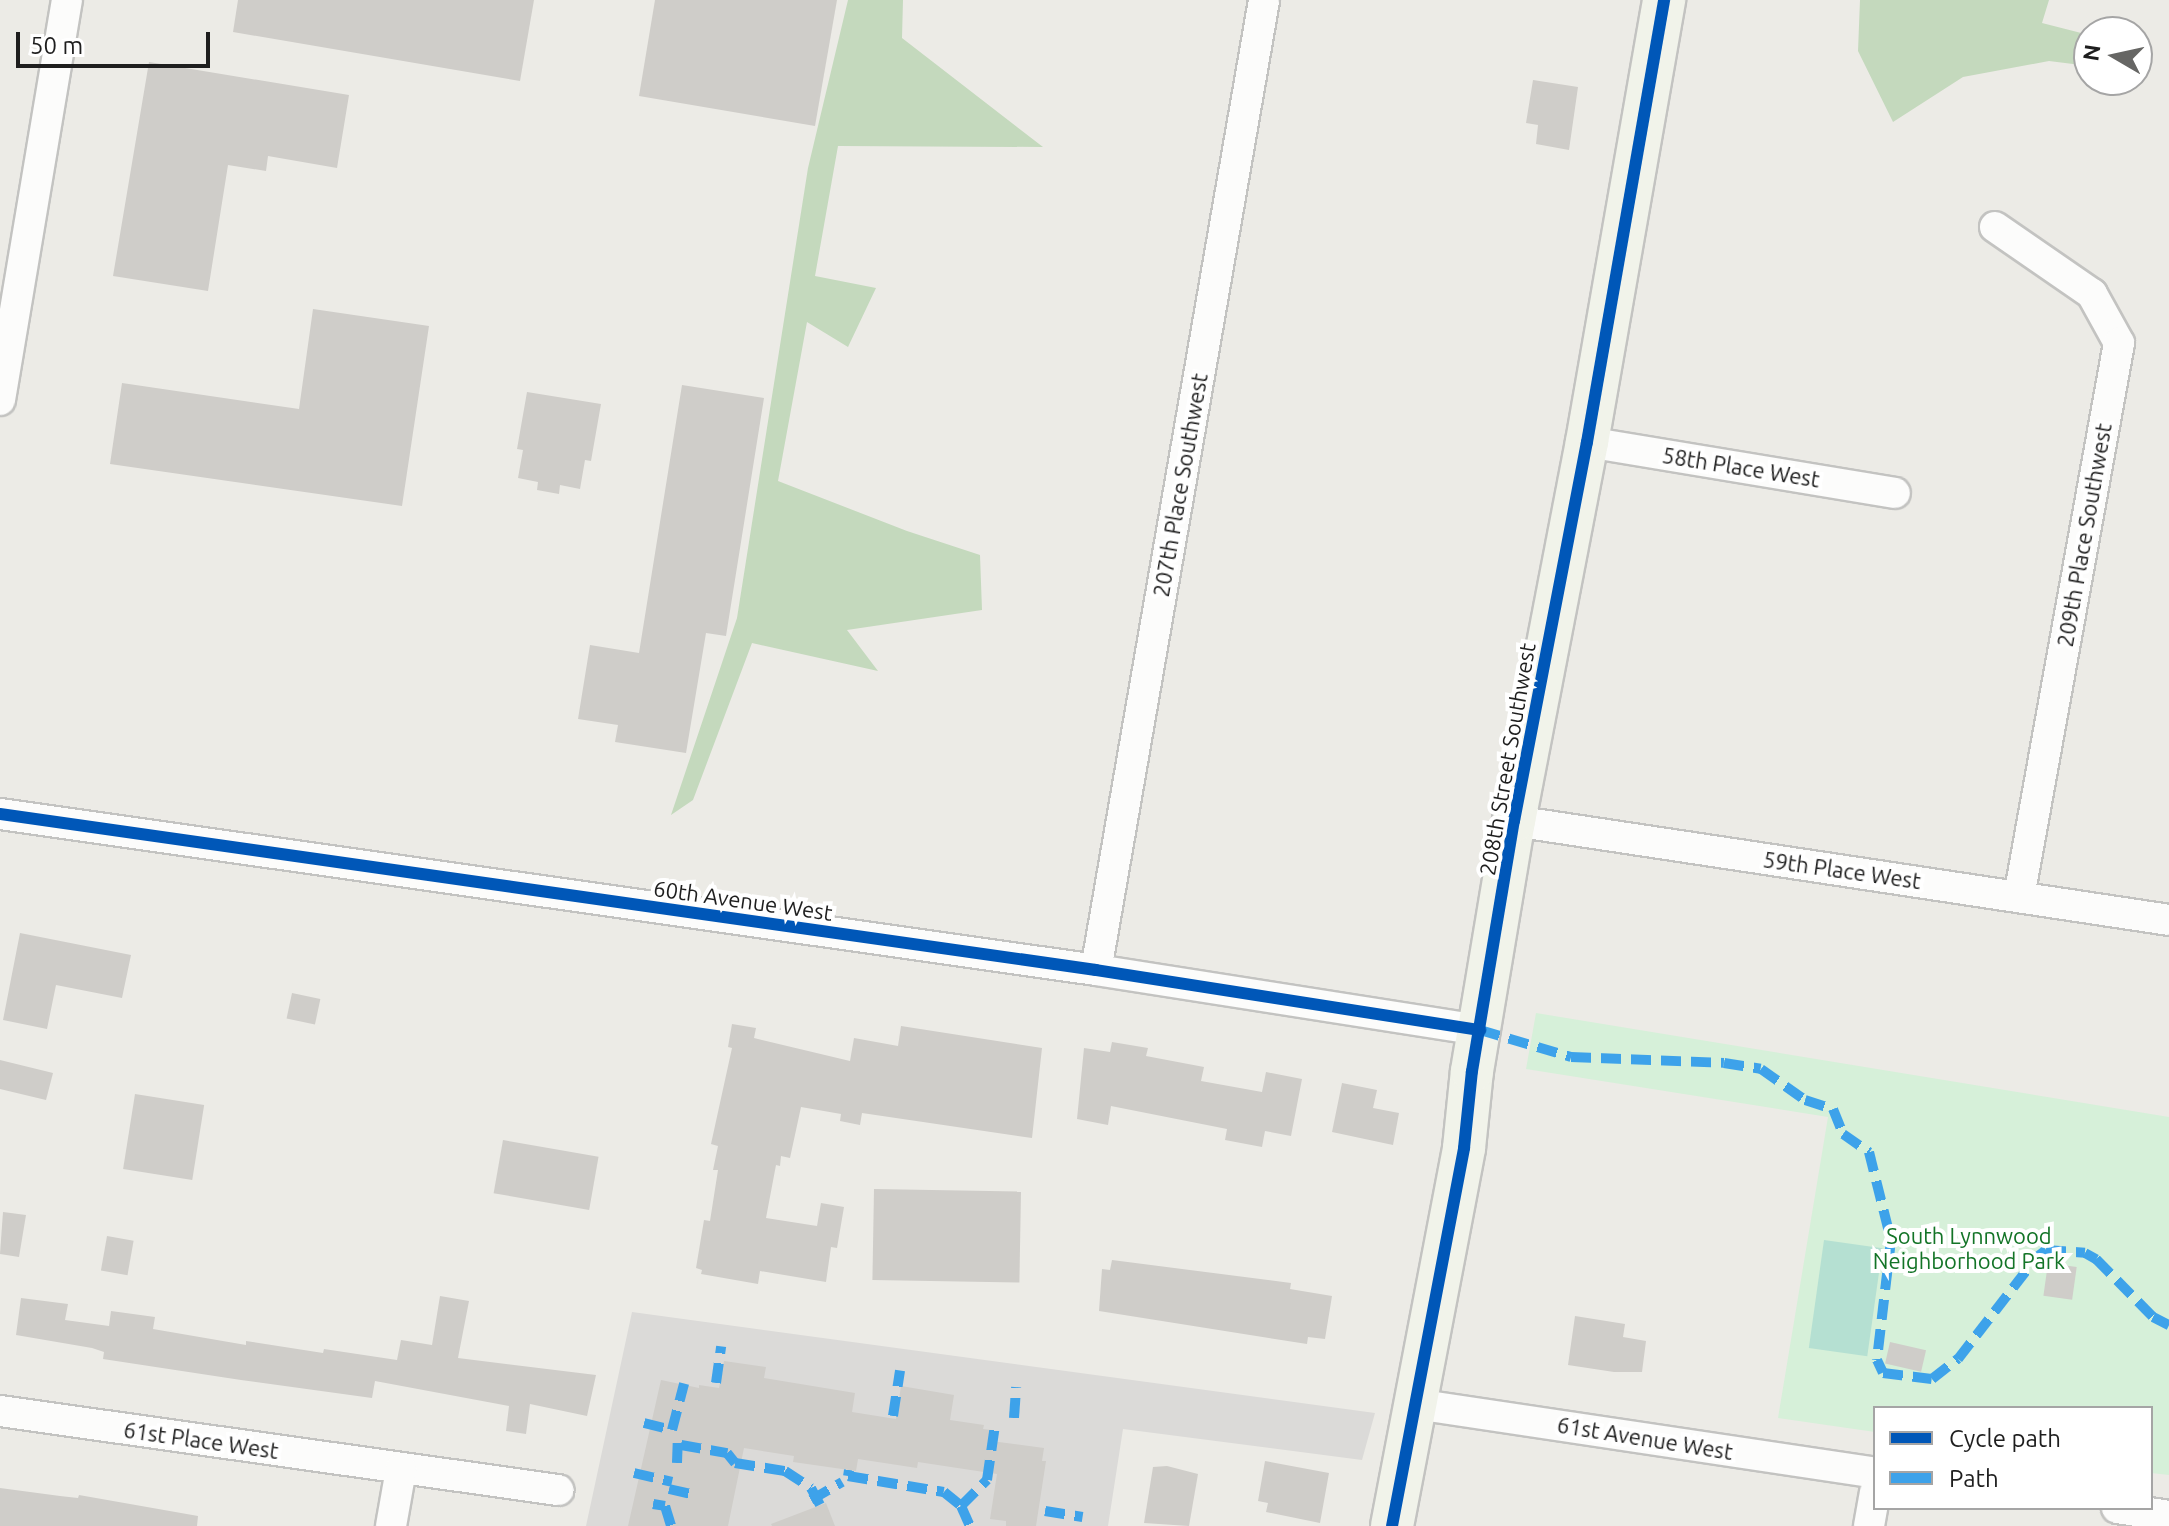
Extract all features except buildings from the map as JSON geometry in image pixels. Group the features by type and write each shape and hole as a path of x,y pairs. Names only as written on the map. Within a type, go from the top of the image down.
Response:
{"street":[{"path":"0,400 67,0"},
{"name":"207th Place Southwest","path":"1096,970 1264,0"},
{"name":"208th Street Southwest","path":"1392,1526 1464,1148 1514,821 1587,442 1664,0"},
{"name":"209th Place Southwest","path":"1995,227 2092,294 2119,343 2019,897"},
{"name":"58th Place West","path":"1587,442 1895,493"},
{"name":"60th Avenue West","path":"0,814 1096,970 1480,1030"},
{"name":"59th Place West","path":"1514,821 2169,920"},
{"name":"61st Avenue West","path":"1415,1404 1873,1473"},
{"name":"61st Place West","path":"0,1411 558,1490"},
{"path":"391,1526 401,1469"},
{"path":"1869,1526 1873,1504"},
{"path":"2130,1510 2169,1516"}],"shaded area":[{"path":"632,1312 1375,1413 1362,1460 1123,1429 1108,1526 586,1526"}],"green space":[{"path":"848,0 903,0 902,38 1043,147 838,146 815,276 876,288 848,347 807,322 778,481 907,531 980,555 982,610 847,630 878,671 752,643 693,800 671,815 737,618 808,168"},
{"path":"1860,0 2049,0 2042,23 2073,31 2073,64 2049,61 1963,77 1893,122 1858,51"},
{"name":"South Lynnwood Neighborhood Park","path":"1536,1013 2169,1117 2169,1475 2153,1473 2153,1406 1873,1406 1873,1432 1778,1418 1828,1117 1526,1069"},
{"path":"1824,1240 1882,1248 1867,1356 1809,1348"}],"marked path":[{"path":"1480,1030 1571,1057 1724,1063 1761,1069 1805,1100 1833,1109 1843,1134 1869,1152 1891,1240 1877,1360 1883,1373 1932,1379 1958,1359 2036,1258 2046,1250 2085,1253 2096,1259 2153,1317 2169,1325"},
{"path":"716,1383 721,1346"},
{"path":"893,1416 900,1371"},
{"path":"644,1423 672,1430 684,1384"},
{"path":"1014,1418 1016,1387"},
{"path":"961,1506 987,1480 995,1425"},
{"path":"677,1463 678,1440"},
{"path":"681,1445 727,1453 735,1463 785,1471 811,1488 820,1505"},
{"path":"849,1470 848,1476 944,1492 961,1506 970,1526"},
{"path":"634,1473 672,1482"},
{"path":"811,1500 842,1482"},
{"path":"669,1489 690,1494"},
{"path":"653,1504 665,1506 671,1526"},
{"path":"1045,1511 1083,1517"}],"cycle path":[{"path":"1392,1526 1464,1148 1472,1071 1514,821 1587,442 1664,0"},
{"path":"0,814 1096,970 1480,1030"}]}
